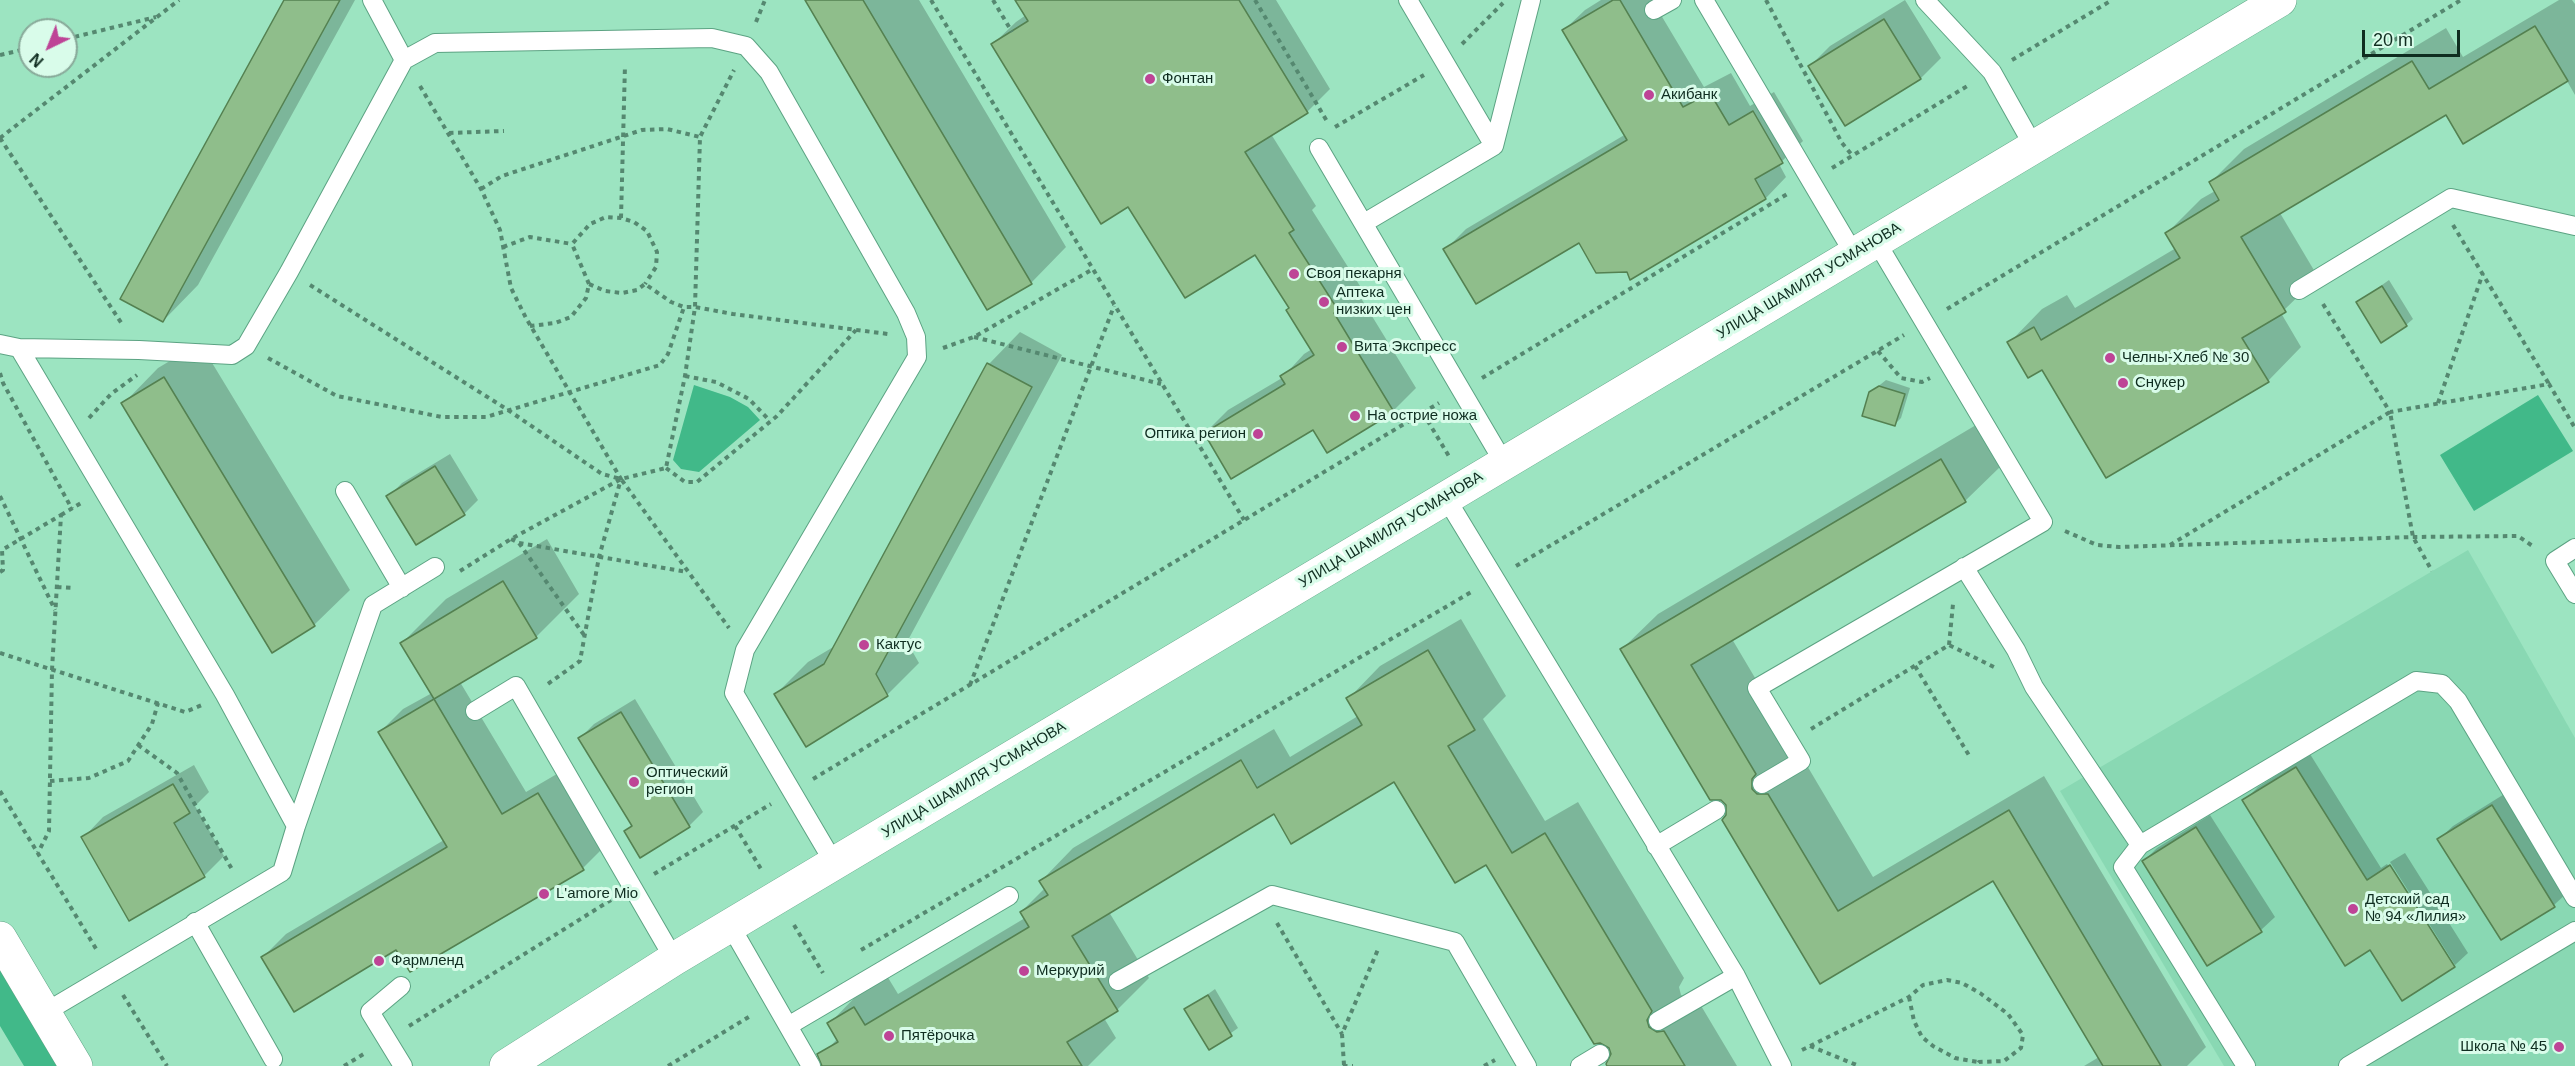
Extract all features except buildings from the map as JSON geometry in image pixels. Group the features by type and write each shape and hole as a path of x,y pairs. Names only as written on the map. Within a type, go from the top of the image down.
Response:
{"street":[{"name":"УЛИЦА ШАМИЛЯ УСМАНОВА","path":"506,1066 730,925 2280,0"},
{"path":"0,938 76,1066"}],"lane":[{"path":"372,0 404,60"},
{"path":"1408,0 1494,146"},
{"path":"1364,223 1494,146 1531,0"},
{"path":"1654,10 1672,0"},
{"path":"1704,0 1811,181 1865,247 1923,324 2043,522 1757,688 1801,761 1762,784"},
{"path":"1925,0 1992,72 2034,147"},
{"path":"0,344 19,348 139,350 232,355 246,346 289,272 404,60 435,43 712,38 746,46 769,72 906,313 916,337 917,357 745,650 734,693 834,863"},
{"path":"1319,148 1504,463"},
{"path":"2305,286 2451,198 2575,226"},
{"path":"19,348 225,694 296,826"},
{"path":"345,491 402,588"},
{"path":"1446,498 1736,976 1780,1064"},
{"path":"2575,548 2555,561 2575,594"},
{"path":"44,1013 282,872 374,605 435,567"},
{"path":"1960,570 2016,650 2034,687 2140,845"},
{"path":"2246,1066 2123,867 2140,845 2416,681 2442,684 2458,701 2575,898"},
{"path":"475,711 516,686 674,959"},
{"path":"1656,846 1716,810"},
{"path":"1118,981 1272,895 1455,942 1527,1066"},
{"path":"788,1026 1009,896"},
{"path":"195,922 273,1059"},
{"path":"730,925 811,1066"},
{"path":"2348,1066 2575,931"},
{"path":"1658,1020 1736,976"},
{"path":"401,986 370,1012 403,1066"},
{"path":"1580,1066 1600,1054"}],"path":[{"path":"139,350 0,138 179,0"},
{"path":"931,0 1244,520"},
{"path":"993,0 1012,32"},
{"path":"1255,0 1331,129"},
{"path":"1766,0 1842,142 1852,155"},
{"path":"344,1066 792,791 2112,0"},
{"path":"859,951 1878,351 2461,0"},
{"path":"78,36 158,16"},
{"path":"621,218 625,40"},
{"path":"666,468 685,376 695,307 700,137 746,46"},
{"path":"0,55 18,51"},
{"path":"404,60 480,189 500,230 511,288 530,326 621,479 745,650"},
{"path":"480,189 502,176 642,130 667,129 700,137"},
{"path":"448,133 504,131"},
{"path":"2438,206 2460,235 2575,428"},
{"path":"572,244 590,224 606,217 621,218 634,222 647,231 657,252 656,267 645,284 637,290 622,293 605,291 589,284"},
{"path":"503,247 530,237 572,244"},
{"path":"530,326 555,323 571,316 586,298 589,284 572,244"},
{"path":"917,357 974,337 1093,269"},
{"path":"289,272 508,410 602,474 621,479"},
{"path":"2438,404 2483,273"},
{"path":"645,284 671,302 684,307 916,337"},
{"path":"2305,286 2390,412 2413,537 2432,571"},
{"path":"970,685 1114,305"},
{"path":"246,346 337,396 442,417 486,417 660,365 668,354 684,307"},
{"path":"666,468 685,482 697,482 770,421 856,330"},
{"path":"974,337 1162,384"},
{"path":"72,436 111,394 157,361 161,351"},
{"path":"1878,351 1901,378 1922,382 1950,368"},
{"path":"0,373 3,383 72,509"},
{"path":"685,376 716,382 749,399 770,421"},
{"path":"2169,546 2390,412 2549,384"},
{"path":"435,567 443,582 511,539 621,479 666,468"},
{"path":"525,701 580,661 599,557 621,479"},
{"path":"0,496 56,610"},
{"path":"0,572 3,570 2,550 61,515 52,670 49,831 38,853"},
{"path":"2043,522 2097,545 2119,547 2413,537 2518,536 2555,561"},
{"path":"511,539 519,543 688,572"},
{"path":"519,543 584,636"},
{"path":"1790,742 1949,645 1960,570"},
{"path":"57,587 74,588"},
{"path":"1949,645 2034,687"},
{"path":"0,653 185,712 225,694"},
{"path":"1916,666 1970,757"},
{"path":"50,781 89,778 115,769 128,761 152,724 158,703"},
{"path":"138,745 177,773 246,893"},
{"path":"0,790 166,1066"},
{"path":"1263,900 1342,1034"},
{"path":"1353,1066 1343,1066 1342,1034 1388,925"},
{"path":"668,1066 832,968"},
{"path":"1780,1064 1809,1046 1909,997 1923,985 1947,980 1962,983 1980,993 2008,1014 2023,1035 2021,1048 2004,1061 1977,1064 1954,1058 1922,1037 1914,1021 1909,997"},
{"path":"1809,1046 1860,1066"}],"shaded area":[{"path":"694,385 730,397 748,407 760,420 699,472 681,469 673,460"},
{"path":"2538,395 2573,451 2474,511 2440,455"},
{"name":"Детский сад № 94 «Лилия»","path":"2468,550 2575,738 2575,1066 2224,1066 2060,791"},
{"path":"0,970 57,1066 24,1066 0,1026"}],"place":[{"name":"Фонтан","path":"1150,79"},
{"name":"Акибанк","path":"1649,95"},
{"name":"Своя пекарня","path":"1294,274"},
{"name":"Аптека низких цен","path":"1324,302"},
{"name":"Вита Экспресс","path":"1342,347"},
{"name":"Челны-Хлеб № 30","path":"2110,358"},
{"name":"Снукер","path":"2123,383"},
{"name":"На острие ножа","path":"1355,416"},
{"name":"Оптика регион","path":"1258,434"},
{"name":"Кактус","path":"864,645"},
{"name":"Оптический регион","path":"634,782"},
{"name":"L'amore Mio","path":"544,894"},
{"name":"Детский сад № 94 «Лилия»","path":"2353,909"},
{"name":"Фармленд","path":"379,961"},
{"name":"Меркурий","path":"1024,971"},
{"name":"Пятёрочка","path":"889,1036"},
{"name":"Школа № 45","path":"2559,1047"}]}
